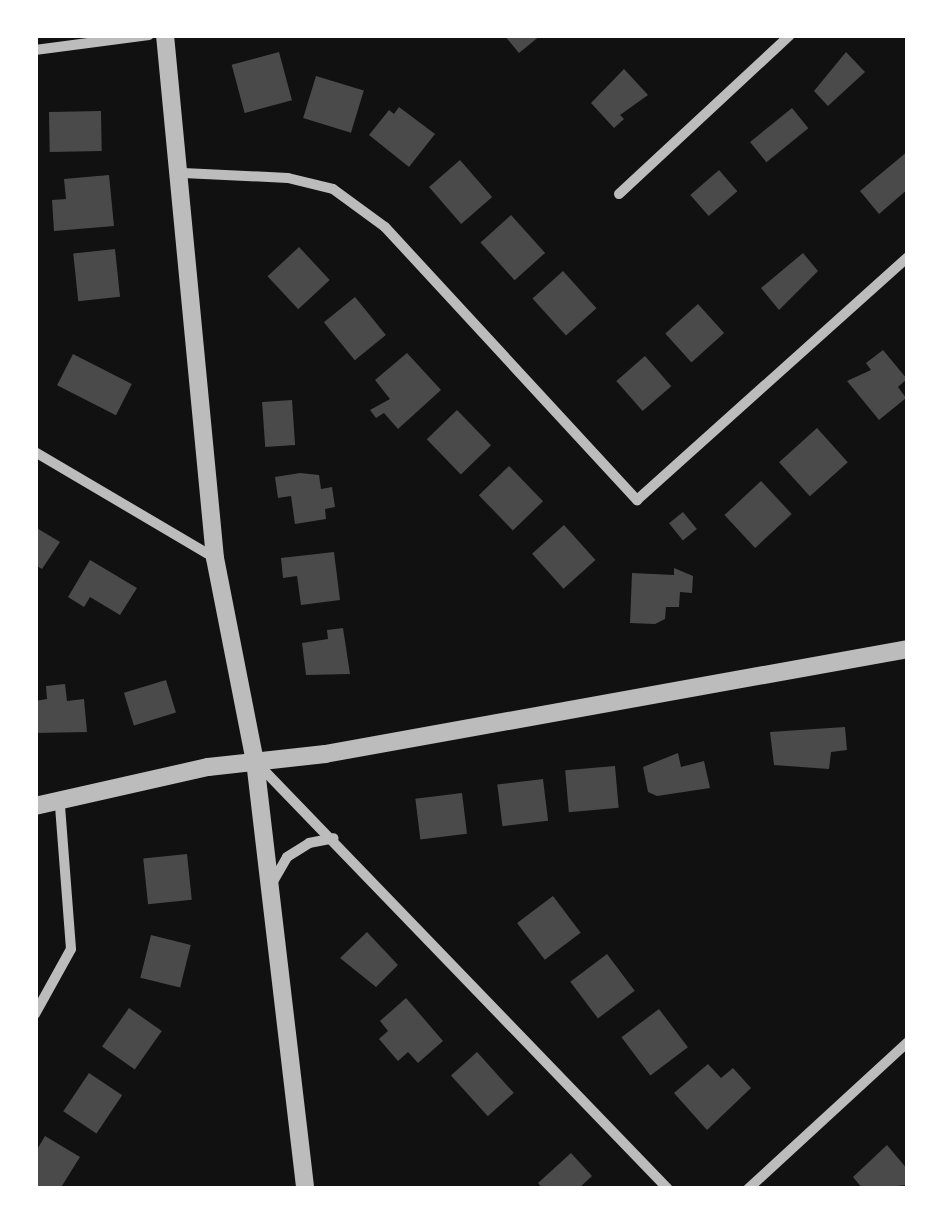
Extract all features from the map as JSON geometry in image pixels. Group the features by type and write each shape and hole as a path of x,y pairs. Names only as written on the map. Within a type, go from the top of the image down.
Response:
{"street":[{"path":"35,50 150,35"},
{"path":"165,35 182,173 216,558 255,761 305,1189"},
{"path":"619,194 790,35"},
{"path":"182,173 288,178 333,189 386,227 637,500 908,257"},
{"path":"35,452 216,558"},
{"path":"35,806 60,805 255,761 908,649"},
{"path":"255,761 334,838 668,1189"},
{"path":"35,1014 71,949 60,805"},
{"path":"270,886 287,856 308,842 334,838"},
{"path":"748,1189 908,1042"}],"building":[{"path":"504,35 541,35 519,53"},
{"path":"279,52 292,100 245,113 232,65"},
{"path":"846,52 865,72 828,106 814,91"},
{"path":"624,69 648,95 620,115 624,119 614,128 591,103"},
{"path":"316,76 364,91 351,133 303,118"},
{"path":"399,107 435,134 409,167 369,135 389,110 394,114"},
{"path":"792,108 808,128 766,162 750,142"},
{"path":"101,111 102,151 50,152 49,112"},
{"path":"908,151 908,189 879,214 860,191"},
{"path":"460,160 492,197 461,224 429,187"},
{"path":"719,170 737,191 709,216 690,195"},
{"path":"109,175 114,226 54,231 52,200 66,199 64,179"},
{"path":"511,215 545,253 515,280 481,242"},
{"path":"299,247 330,280 298,309 268,276"},
{"path":"115,249 120,297 78,301 73,253"},
{"path":"803,253 818,271 779,310 761,288"},
{"path":"563,271 596,308 566,336 533,298"},
{"path":"355,297 386,335 355,360 324,322"},
{"path":"698,304 724,333 691,362 665,333"},
{"path":"883,350 907,379 898,387 906,398 879,420 847,381 871,370 866,363"},
{"path":"407,353 441,390 398,429 384,413 376,418 370,410 390,399 375,380"},
{"path":"73,354 132,384 116,415 57,385"},
{"path":"645,356 671,386 643,411 616,381"},
{"path":"292,400 295,445 265,447 262,402"},
{"path":"457,410 491,445 461,474 427,439"},
{"path":"817,428 848,462 810,496 779,462"},
{"path":"509,466 543,501 513,530 479,495"},
{"path":"319,475 321,489 332,487 335,507 325,509 326,519 295,524 291,496 278,498 275,477"},
{"path":"761,481 792,514 755,548 724,515"},
{"path":"683,512 697,529 683,540 669,523"},
{"path":"564,525 595,560 563,589 532,554"},
{"path":"35,527 60,542 42,569 35,565"},
{"path":"334,552 340,600 301,605 297,576 283,578 281,558"},
{"path":"90,560 137,588 120,615 90,597 84,607 68,597"},
{"path":"674,568 693,576 692,593 680,592 679,607 666,607 665,619 655,624 630,623 632,573 674,575"},
{"path":"343,628 350,674 306,675 302,643 328,639 327,630"},
{"path":"166,680 176,713 134,725 124,693"},
{"path":"65,684 67,701 84,699 87,732 35,733 35,701 47,699 46,686"},
{"path":"845,727 847,750 831,752 829,769 774,765 770,732"},
{"path":"678,753 681,767 704,761 710,788 657,796 648,792 643,767"},
{"path":"615,766 619,808 569,812 565,770"},
{"path":"543,779 548,821 502,826 497,785"},
{"path":"462,793 467,834 420,839 415,799"},
{"path":"187,854 192,900 148,904 143,859"},
{"path":"553,896 581,933 545,960 517,923"},
{"path":"367,932 398,965 376,987 340,958"},
{"path":"151,935 191,945 180,988 140,978"},
{"path":"607,954 635,991 598,1018 570,982"},
{"path":"406,998 443,1041 418,1063 408,1052 398,1061 379,1039 388,1031 380,1021"},
{"path":"129,1008 162,1031 135,1069 102,1047"},
{"path":"659,1009 688,1047 650,1076 621,1037"},
{"path":"477,1052 514,1093 488,1116 451,1075"},
{"path":"708,1064 721,1078 733,1068 751,1088 707,1130 674,1093"},
{"path":"89,1073 122,1095 96,1134 63,1111"},
{"path":"45,1136 80,1157 60,1189 35,1187 35,1153"},
{"path":"887,1145 908,1170 908,1185 863,1189 853,1177"},
{"path":"571,1153 592,1176 578,1189 543,1189 538,1183"}]}
